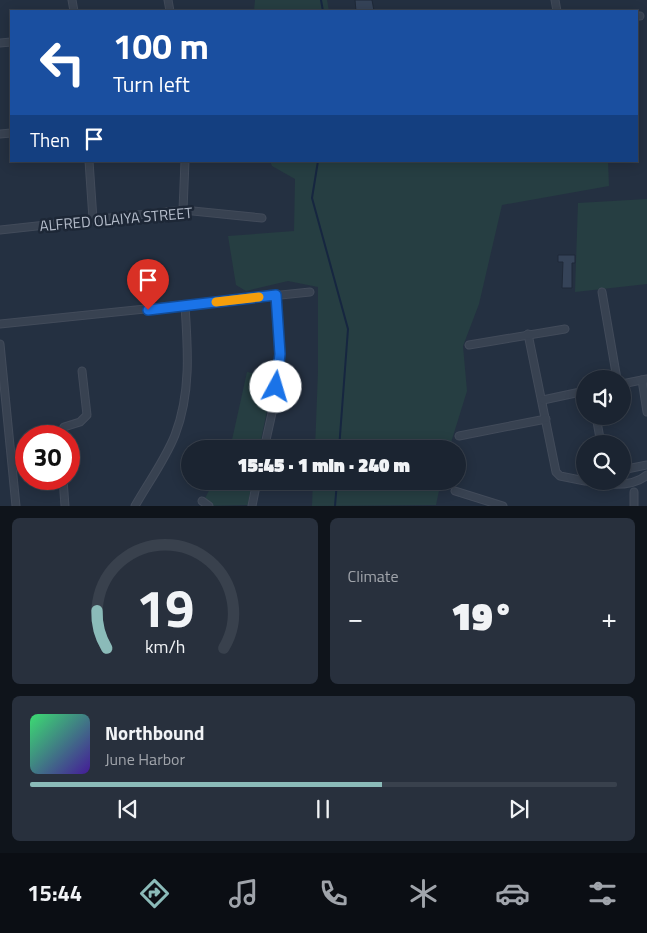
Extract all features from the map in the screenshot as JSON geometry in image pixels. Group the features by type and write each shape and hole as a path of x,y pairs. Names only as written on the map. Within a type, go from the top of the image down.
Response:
{"street":[{"path":"89,162 93,219"},
{"path":"183,210 185,162"},
{"name":"ALFRED OLAIYA STREET","path":"0,230 183,210 262,218"},
{"path":"0,324 310,292"},
{"path":"602,292 615,370"},
{"path":"266,440 274,404 280,354 276,295"},
{"path":"135,506 170,445 184,404 188,360 185,306"},
{"path":"469,345 564,329"},
{"path":"528,334 543,400 556,472 560,476 576,479"},
{"path":"0,344 16,506"},
{"path":"70,425 80,422 88,415 82,371"},
{"path":"631,382 644,380 647,412"},
{"path":"543,400 576,393"},
{"path":"459,436 546,419"},
{"path":"631,468 647,464"},
{"path":"631,483 647,475"},
{"path":"64,490 65,506"},
{"path":"252,506 255,490"},
{"path":"455,491 503,506"},
{"path":"634,492 634,506"},
{"path":"202,501 209,506"}],"green space":[{"path":"255,0 327,0 329,10 254,10"},
{"path":"270,162 608,162 609,186 502,205 479,304 463,346 467,391 452,440 315,440 318,287 288,281 246,291 236,285 228,236 294,231 295,179 272,166"},
{"path":"647,199 647,284 575,292 578,203"},
{"path":"247,372 274,377 261,440 232,440"},
{"path":"209,490 250,490 248,505 201,506"},
{"path":"313,490 439,490 436,505 312,506"}],"building":[{"path":"355,0 372,0 374,10 356,10"},
{"path":"558,255 575,255 575,263 572,263 572,288 562,288 563,262 558,262"}],"waterway":[{"path":"321,0 323,10"},
{"path":"318,162 312,198 348,329 340,440"},
{"path":"335,506 336,490"}],"slow traffic":[{"path":"216,302 259,297"}],"route":[{"path":"148,310 276,295 280,354 276,387"}]}
